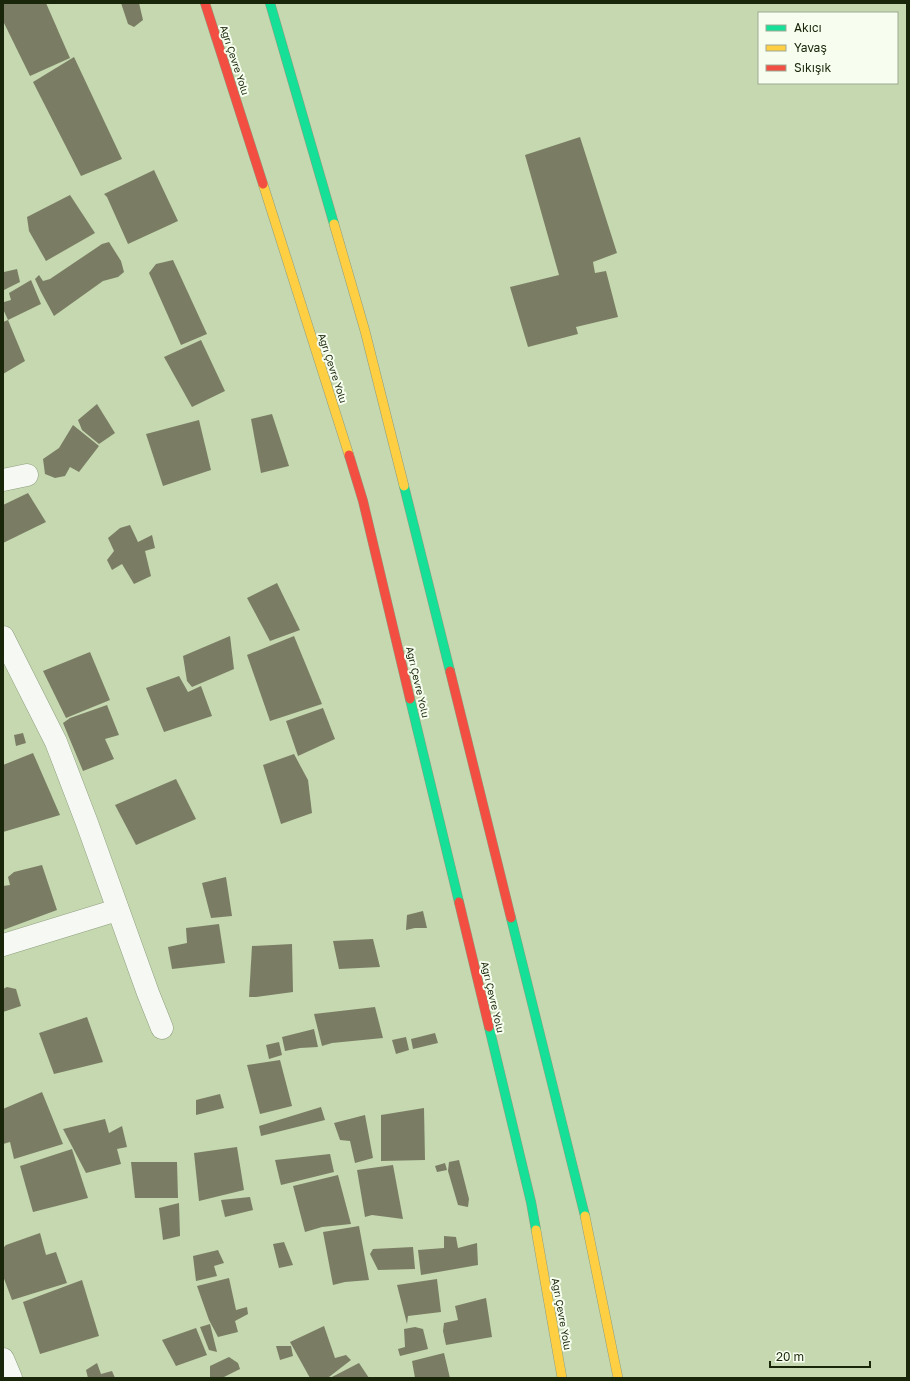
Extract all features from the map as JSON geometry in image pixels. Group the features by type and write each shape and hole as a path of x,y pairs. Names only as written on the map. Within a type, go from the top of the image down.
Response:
{"highway":[{"name":"Ağrı Çevre Yolu","path":"205,3 363,501 531,1202 562,1378"},
{"path":"270,3 367,339 587,1222 618,1378"}],"street":[{"path":"3,480 27,475"},
{"path":"3,637 56,742 162,1028"},
{"path":"3,945 117,910"},
{"path":"3,1359 11,1378"}],"building":[{"path":"3,3 46,3 70,58 30,76 3,21"},
{"path":"121,3 139,3 143,20 134,27 128,24"},
{"path":"74,57 122,159 81,176 33,82"},
{"path":"580,137 617,253 593,262 595,273 606,271 618,317 576,327 578,334 528,347 510,287 559,275 525,155"},
{"path":"154,170 178,221 128,244 107,197 104,194"},
{"path":"70,195 95,233 46,261 29,231 27,217"},
{"path":"109,242 121,261 124,272 118,277 103,281 54,316 35,279 39,275 43,281 50,279 102,244"},
{"path":"173,260 207,334 181,345 149,273 156,264"},
{"path":"17,269 20,282 4,290 4,272"},
{"path":"31,280 41,304 8,320 3,309 4,302 11,300 9,293"},
{"path":"8,320 25,361 3,374 3,322"},
{"path":"201,340 225,391 192,407 164,357"},
{"path":"97,404 115,433 99,444 82,430 78,420"},
{"path":"272,414 289,466 261,473 251,419"},
{"path":"199,420 211,470 163,486 146,434"},
{"path":"73,425 99,446 79,472 70,467 65,476 55,478 45,474 43,459 59,448"},
{"path":"28,493 46,522 3,543 3,505"},
{"path":"130,525 138,542 152,535 155,548 145,551 151,576 134,584 122,564 112,570 107,560 114,551 108,538 120,528"},
{"path":"277,583 300,630 270,641 247,598"},
{"path":"230,636 234,669 192,687 187,681 183,656"},
{"path":"294,636 322,704 270,721 247,655"},
{"path":"90,652 110,700 66,718 43,671"},
{"path":"179,676 188,692 201,686 212,716 164,732 146,688"},
{"path":"107,705 119,735 105,739 114,759 83,771 63,723 70,718"},
{"path":"323,708 335,739 298,756 286,721"},
{"path":"23,733 26,743 16,746 14,735"},
{"path":"33,753 60,815 3,832 3,765"},
{"path":"294,754 308,780 312,813 281,824 263,765"},
{"path":"176,779 196,819 136,845 115,805"},
{"path":"42,865 57,910 3,930 3,886 10,885 8,877 14,872"},
{"path":"226,877 232,916 211,918 202,883"},
{"path":"423,911 427,928 406,930 407,915"},
{"path":"219,924 225,963 172,969 168,947 187,943 186,928"},
{"path":"373,939 380,967 339,969 333,941"},
{"path":"292,944 293,992 249,997 252,946"},
{"path":"7,987 16,989 21,1006 3,1012 3,989"},
{"path":"375,1007 383,1038 332,1043 322,1046 314,1014"},
{"path":"87,1017 103,1062 54,1074 39,1033"},
{"path":"314,1029 318,1047 285,1051 282,1037"},
{"path":"435,1033 438,1043 413,1049 411,1039"},
{"path":"406,1037 409,1050 396,1054 392,1040"},
{"path":"279,1042 282,1055 269,1059 266,1045"},
{"path":"280,1060 292,1106 260,1114 247,1065"},
{"path":"42,1092 63,1144 14,1159 10,1142 3,1144 3,1109"},
{"path":"220,1094 224,1108 196,1115 196,1100"},
{"path":"321,1107 325,1120 261,1136 259,1126"},
{"path":"424,1108 425,1160 381,1161 381,1115"},
{"path":"365,1115 373,1158 355,1163 350,1141 340,1140 334,1123"},
{"path":"105,1119 109,1133 122,1126 127,1147 117,1149 121,1164 86,1173 63,1129"},
{"path":"237,1147 244,1190 199,1201 194,1153"},
{"path":"72,1149 88,1198 33,1212 20,1166"},
{"path":"330,1154 334,1172 281,1185 275,1160"},
{"path":"459,1160 469,1199 468,1207 458,1205 448,1171 449,1162"},
{"path":"131,1162 177,1162 178,1198 135,1198"},
{"path":"445,1163 447,1170 437,1172 435,1166"},
{"path":"393,1165 403,1219 372,1215 365,1217 357,1170"},
{"path":"338,1175 351,1224 322,1227 305,1232 293,1186"},
{"path":"250,1197 253,1210 225,1217 221,1200"},
{"path":"179,1203 180,1236 163,1240 159,1208"},
{"path":"359,1226 369,1280 345,1282 333,1285 323,1232"},
{"path":"40,1233 46,1255 56,1252 67,1283 12,1300 3,1276 3,1248 6,1245"},
{"path":"444,1236 456,1237 458,1248 477,1243 478,1265 421,1275 418,1250 444,1248"},
{"path":"284,1242 293,1265 279,1268 273,1244"},
{"path":"413,1247 415,1269 378,1270 370,1254 373,1249"},
{"path":"218,1250 224,1263 214,1266 217,1276 196,1281 193,1256"},
{"path":"229,1278 236,1310 247,1307 248,1314 235,1321 238,1332 218,1337 209,1320 197,1286"},
{"path":"437,1279 441,1312 408,1316 407,1324 397,1285"},
{"path":"82,1280 99,1336 40,1354 23,1302"},
{"path":"486,1298 492,1337 446,1345 443,1331 444,1323 458,1320 455,1306"},
{"path":"210,1324 217,1352 209,1350 200,1327"},
{"path":"324,1326 335,1358 346,1355 351,1360 329,1377 310,1378 290,1342"},
{"path":"415,1327 423,1329 428,1349 400,1356 398,1349 405,1347 404,1329"},
{"path":"196,1328 207,1355 176,1366 162,1340"},
{"path":"276,1346 291,1346 293,1356 280,1360"},
{"path":"444,1353 450,1378 415,1378 412,1361"},
{"path":"229,1357 238,1363 240,1369 222,1378 210,1378 210,1366"},
{"path":"97,1363 101,1374 112,1371 115,1378 88,1378 86,1370"},
{"path":"359,1363 369,1378 330,1378"}],"traffic: fast":[{"path":"270,3 334,224"},
{"path":"404,486 450,671"},
{"path":"410,699 459,902"},
{"path":"511,918 585,1216"},
{"path":"489,1027 531,1202 536,1230"}],"traffic: slow":[{"path":"263,184 349,455"},
{"path":"334,224 365,331 404,486"},
{"path":"585,1216 618,1378"},
{"path":"536,1230 562,1378"}],"traffic: jam":[{"path":"205,3 263,184"},
{"path":"349,455 363,501 410,699"},
{"path":"450,671 511,918"},
{"path":"459,902 489,1027"}]}
